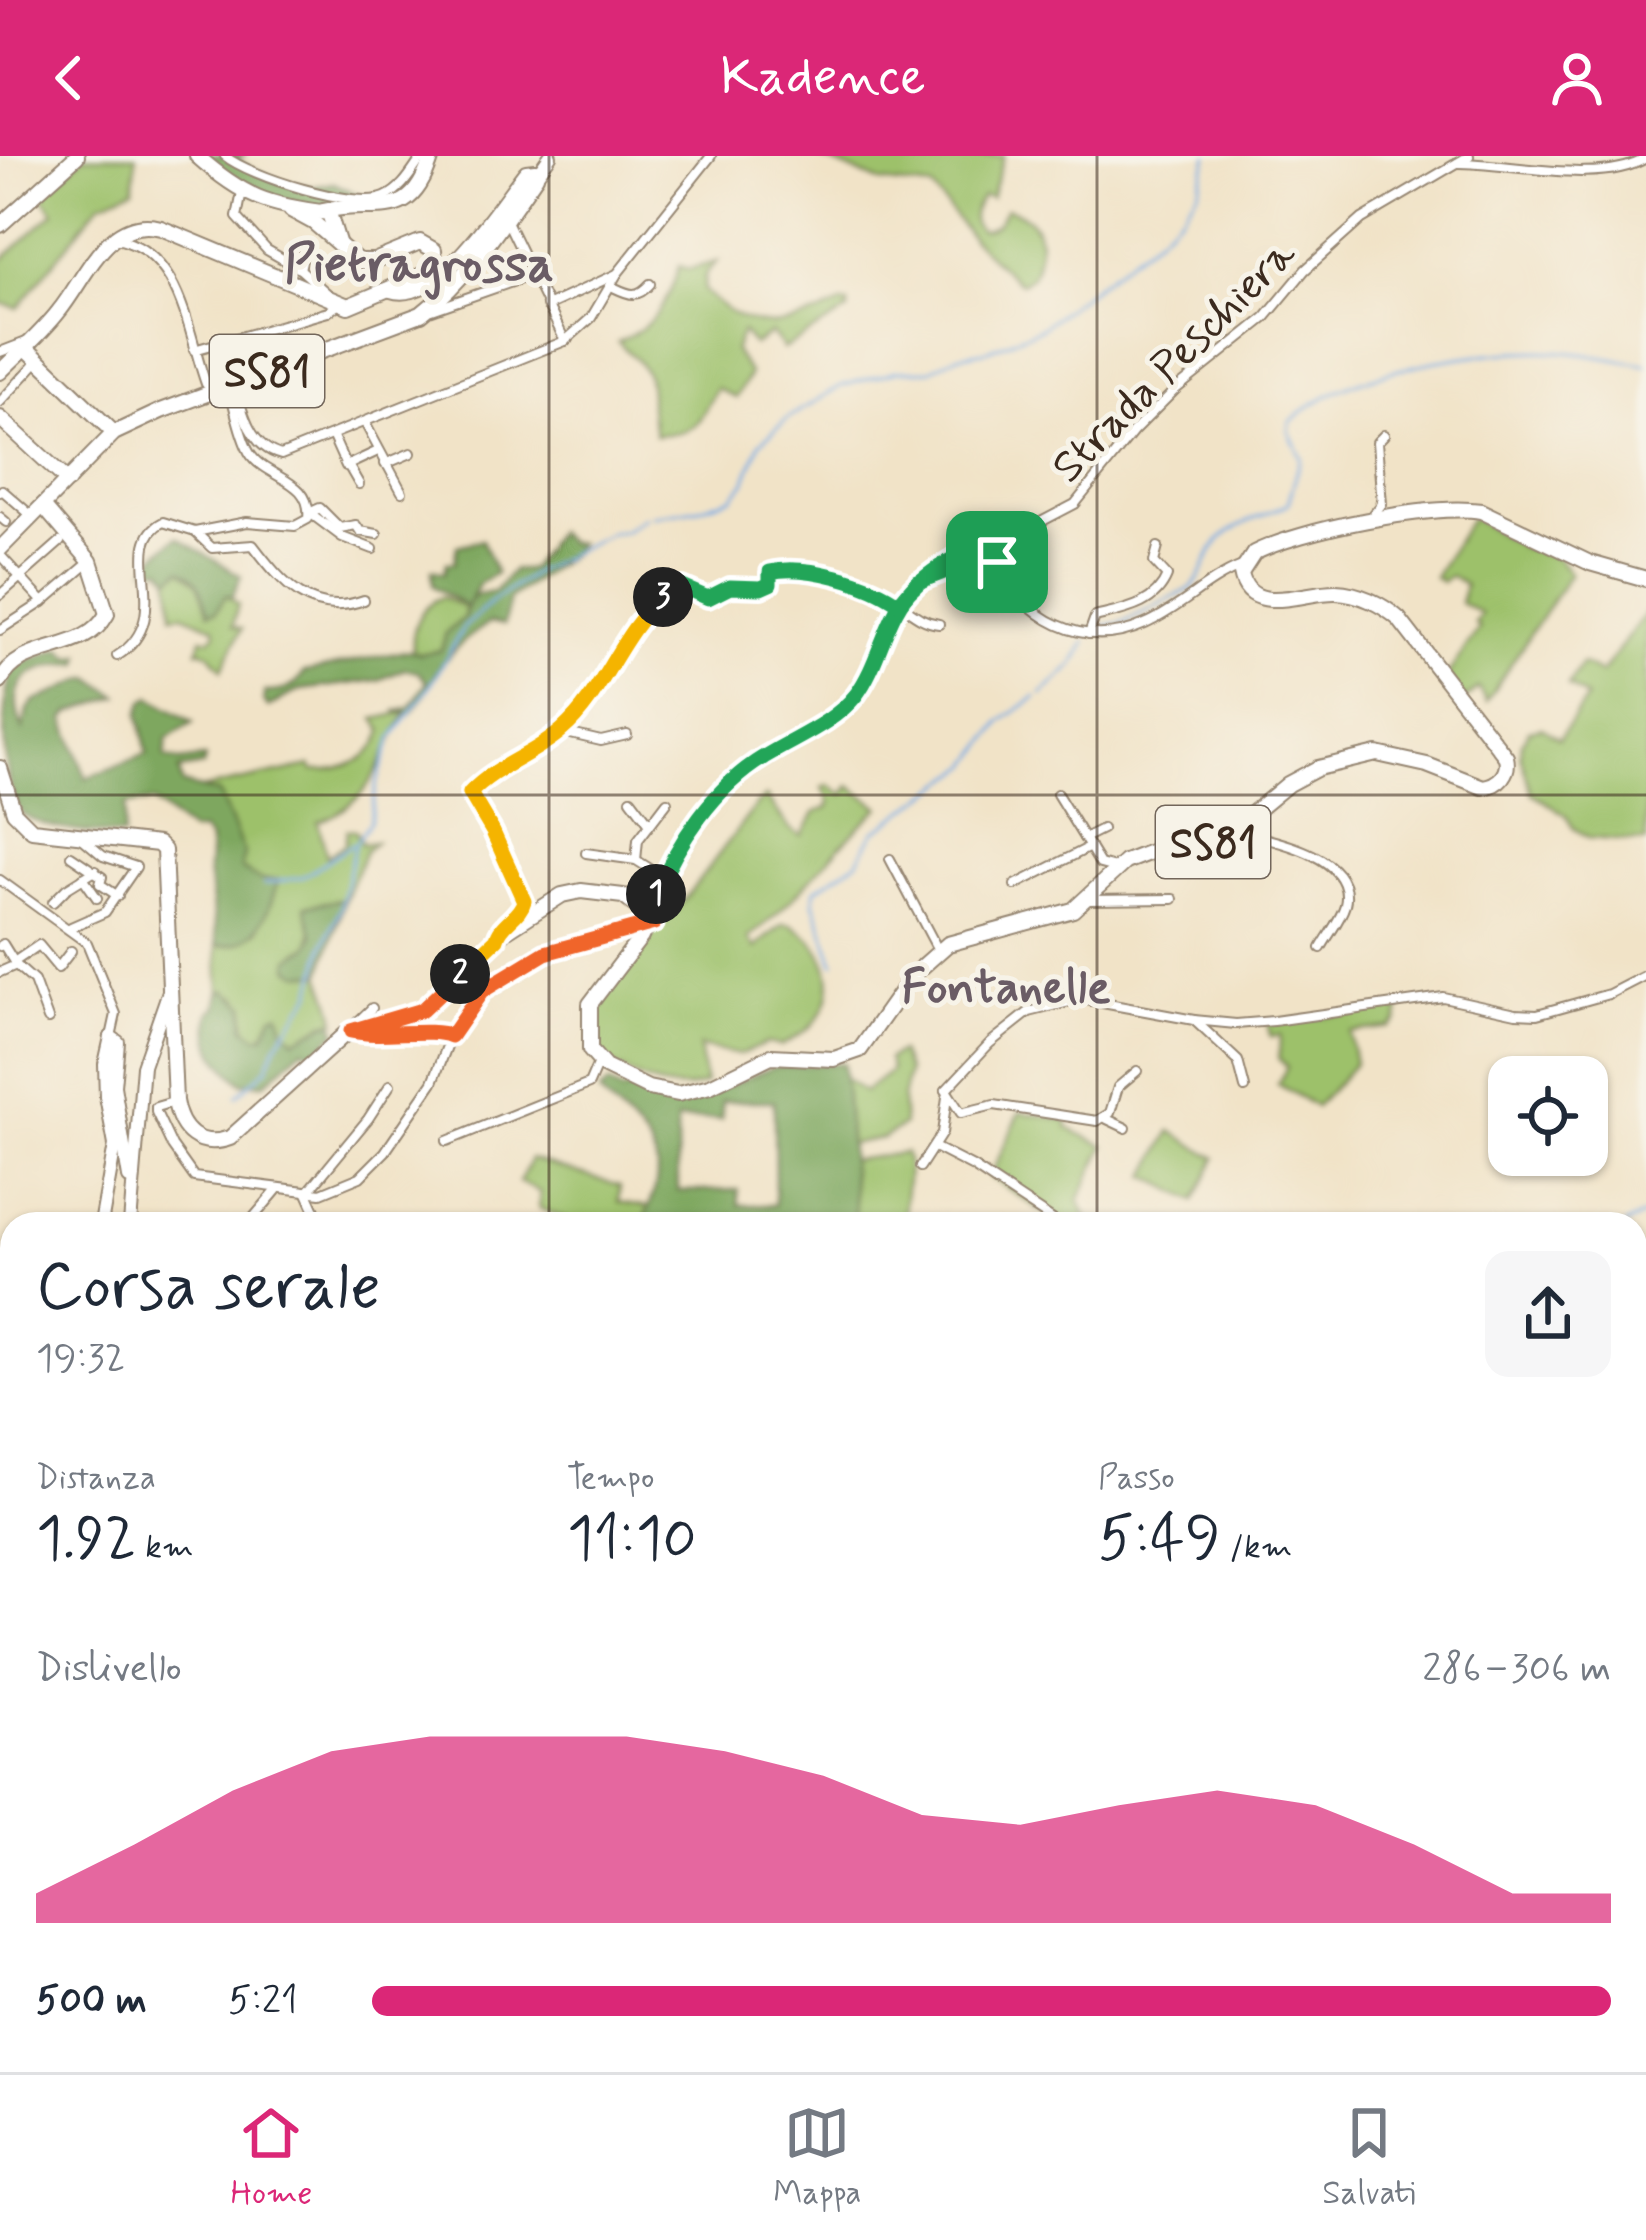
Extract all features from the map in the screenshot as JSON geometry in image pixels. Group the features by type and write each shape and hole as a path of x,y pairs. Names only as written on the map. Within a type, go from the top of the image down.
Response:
{"main road":[{"path":"0,225 77,156"},
{"path":"0,372 58,313 113,238 140,225 161,228 348,306 431,270 436,258 431,247 417,242 364,262 343,251 323,221 242,193 197,156"},
{"path":"323,221 358,208 386,208 404,202 421,189 428,156"},
{"path":"391,290 414,294 441,278 532,173"},
{"name":"SS81","path":"37,511 114,433 421,314 449,292 506,218 532,173"},
{"path":"29,343 39,360 114,433"},
{"path":"0,418 68,481"},
{"path":"1244,565 1263,548 1367,522 1447,509 1481,511 1590,563 1646,579"},
{"path":"0,552 37,511 90,561 107,614 99,627 79,640 18,659 0,682"},
{"name":"SS81","path":"598,1063 648,1088 679,1094 710,1086 771,1056 834,1059 849,1055 869,1042 913,975 938,950 963,937 1073,910 1115,868 1136,856 1213,842 1234,831 1304,774 1362,754 1401,757 1484,787 1502,778 1506,757 1390,612 1362,597 1337,592 1259,598 1243,584 1244,565"},
{"path":"0,768 10,805 25,825 39,833 158,844 164,850 175,1101 178,1120 201,1140 217,1143 230,1138 350,1028 422,1010 535,909 581,891 623,896 642,910 645,928 590,1004 588,1042 598,1063"}],"street":[{"path":"225,156 237,166 275,179 365,201 398,189 428,156"},
{"path":"532,173 546,156"},
{"path":"232,385 255,439 264,448 293,453 565,341 591,318 617,274 711,156"},
{"name":"Strada Peschiera","path":"918,582 988,541 1010,538 1075,504 1176,389 1265,318 1305,270 1362,219 1469,156"},
{"path":"1457,164 1588,170 1623,167 1646,158"},
{"path":"194,350 328,312 339,304 301,269 273,256 237,217 242,193"},
{"path":"506,218 565,341"},
{"path":"113,238 139,244 161,262 172,280 206,384 232,385"},
{"path":"301,269 306,244"},
{"path":"547,306 617,274"},
{"path":"421,314 532,275"},
{"path":"610,286 632,296 650,284"},
{"path":"0,352 29,343"},
{"path":"0,402 39,360"},
{"path":"195,532 247,522 296,526 308,519 290,480 250,454 232,385"},
{"path":"365,423 401,492"},
{"path":"1367,522 1382,504 1377,442 1384,435"},
{"path":"333,436 358,484"},
{"path":"348,465 378,451"},
{"path":"384,464 411,453"},
{"path":"0,492 37,511"},
{"path":"308,513 320,508 340,528 356,524 360,531 377,534"},
{"path":"308,513 342,537 373,549"},
{"path":"117,656 147,619 143,557 148,535 163,522 195,532 212,548 253,545 309,602 364,600"},
{"path":"997,562 1010,538"},
{"path":"0,595 60,542"},
{"path":"1089,634 1095,617 1137,608 1166,584 1167,576 1154,562 1158,547"},
{"path":"0,552 43,602"},
{"path":"175,1101 156,1107 156,1112 194,1178 321,1193 360,1177 382,1155 433,1082 451,1036 472,1001 545,953 654,923 654,899 663,878 698,821 736,777 824,722 856,695 899,604 918,582 975,560 997,562"},
{"path":"997,562 1017,595 1040,617 1065,631 1089,634 1140,627 1221,574 1244,565"},
{"path":"0,629 43,602 85,566"},
{"path":"497,939 524,901 470,793 561,731 659,600 683,587 708,598 730,587 761,588 770,584 770,572 790,569 818,572 899,604 927,623 939,624"},
{"path":"561,731 601,741 627,735"},
{"path":"1058,794 1100,864 1115,868"},
{"path":"631,799 650,824"},
{"path":"636,860 638,840 667,802"},
{"path":"1015,885 1102,830"},
{"path":"1234,831 1294,846 1324,860 1339,875 1345,905 1321,948"},
{"path":"71,927 105,911 136,867 103,856 82,838"},
{"path":"586,854 636,860 663,878"},
{"path":"71,856 102,877 100,884 118,896"},
{"path":"890,859 938,950"},
{"path":"53,902 95,872"},
{"path":"82,878 97,898"},
{"path":"0,880 87,943 116,1014 105,1064 115,1145 103,1212"},
{"path":"1087,900 1173,899"},
{"path":"0,972 39,945 58,968 71,951"},
{"path":"0,946 34,981 48,1019"},
{"path":"920,1167 936,1148 946,1117 946,1090 1004,1031 1029,1012 1052,1005 1105,1000 1194,1020 1236,1024 1443,997 1537,1014 1609,994 1646,974"},
{"path":"131,1212 143,1066 171,985"},
{"path":"1194,1020 1238,1061 1245,1088"},
{"path":"350,1028 407,1036 440,1031 451,1036"},
{"path":"111,1037 118,1042 114,1086 129,1179 134,1183"},
{"path":"447,1141 590,1084 598,1063"},
{"path":"1105,1118 1114,1108 1118,1087 1137,1071"},
{"path":"308,1193 368,1120 390,1085"},
{"path":"946,1090 961,1113 994,1105 1067,1119 1105,1118 1126,1128"},
{"path":"936,1148 1041,1212"},
{"path":"258,1212 277,1190"},
{"path":"308,1193 315,1211"}],"green space":[{"path":"84,156 136,156 134,188 100,203 18,308 0,303 0,262 54,212 42,196"},
{"path":"201,156 243,156 236,160 279,181 313,187 334,183 364,198 320,205 267,197 240,187"},
{"path":"816,156 1004,156 991,198 980,200 974,222 980,230 990,228 1006,208 1030,221 1039,241 1033,274 1021,283 1014,279 974,241 932,188 880,182"},
{"path":"717,262 705,275 704,290 736,316 752,322 786,323 841,304 848,304 848,311 783,349 771,333 754,345 742,332 734,351 750,374 736,398 717,388 696,424 681,432 655,435 647,375 618,342 658,312 679,266 689,269"},
{"path":"1471,517 1521,547 1557,557 1570,573 1486,702 1478,688 1464,700 1447,676 1480,627 1475,624 1481,614 1460,602 1465,585 1450,576 1442,582 1434,577"},
{"path":"556,532 566,542 578,543 570,555 509,599 504,625 490,622 456,648 408,716 395,711 410,707 427,682 418,672 405,669 379,680 300,690 268,707 263,701 265,692 288,688 304,672 410,650 420,654 441,650 446,633 464,618 468,604 433,586 432,570 444,573 447,563 454,563 457,546 482,540 496,573 480,583 469,602 476,595 494,592 513,570 530,569"},
{"path":"177,537 241,576 232,598 226,595 216,611 209,612 188,573 181,569 170,579 163,568 147,568"},
{"path":"182,569 202,587 210,612 216,611 226,595 238,604 233,626 242,629 222,669 208,652 198,650 202,638 216,633 215,627 183,614 173,615 170,579"},
{"path":"442,597 465,608 464,618 446,633 441,650 413,652 418,620 427,606"},
{"path":"1646,612 1646,842 1590,838 1532,793 1521,743 1529,730 1542,727 1559,739 1587,698 1568,686 1582,664 1601,674"},
{"path":"61,649 72,658 82,655 80,664 50,667 27,677 17,697 23,729 34,702 84,680 91,678 119,696 65,719 86,778 147,754 139,714 151,697 193,722 167,739 165,757 180,761 205,758 203,766 179,770 182,784 219,794 244,853 241,869 261,880 278,880 265,917 242,941 217,945 208,870 210,841 202,831 190,832 153,802 126,805 123,836 42,824 22,813 6,764 9,680 14,667"},
{"path":"407,712 364,790 318,822 327,857 345,844 347,830 356,831 362,844 375,842 365,852 345,899 333,903 312,923 311,944 297,953 299,973 321,974 336,1021 296,1039 285,1030 268,1031 257,1038 246,1028 245,1005 237,996 220,992 217,945 258,931 278,881 261,880 241,869 219,794 201,789 311,766 313,771 345,766 364,757 379,741 383,731 375,719"},
{"path":"829,785 843,795 850,786 880,807 748,938 755,948 783,924 792,925 815,944 830,984 823,1011 813,1024 781,1046 767,1043 739,1055 699,1047 705,1084 690,1088 648,1082 594,1055 595,1002 656,926 672,916 757,804 766,797 801,836 816,812 828,808 823,788"},
{"path":"345,899 321,974 290,968 290,959 308,947 314,936 305,906"},
{"path":"226,990 245,1005 244,1027 257,1037 264,1036 273,1015 279,1013 285,1030 295,1039 332,1021 337,1032 314,1052 303,1048 265,1083 242,1083 220,1060 210,1034 211,1012 217,1008 220,992"},
{"path":"1400,1007 1390,1027 1349,1032 1355,1063 1316,1107 1278,1084 1287,1067 1279,1059 1280,1035 1270,1036 1268,1023"},
{"path":"900,1052 908,1072 902,1099 904,1125 883,1138 849,1144 844,1078 864,1092 891,1071 888,1059"},
{"path":"843,1063 855,1212 647,1212 657,1178 651,1148 599,1093 608,1084 623,1092 630,1089 667,1099 699,1098 773,1067","holes":["722,1101 774,1101 775,1205 739,1205 738,1190 678,1191 677,1120 722,1119"]},
{"path":"1020,1112 1067,1120 1068,1128 1105,1146 1079,1200 1084,1212 1044,1212 990,1177"},
{"path":"1171,1131 1216,1158 1195,1201 1147,1176"},
{"path":"905,1153 906,1212 855,1212 851,1160"},
{"path":"531,1159 620,1186 619,1202 650,1207 648,1212 549,1212 539,1208 540,1192 519,1182"}],"waterway":[{"path":"652,516 732,497 745,483 760,443 788,418 841,386 897,371 931,370 957,356 989,350 1041,328 1182,214 1199,190 1208,156"},
{"path":"1096,628 1125,622 1190,589 1228,533 1288,503 1301,458 1290,422 1345,388 1419,365 1496,353 1563,352 1646,365"},
{"path":"237,1096 267,1068 276,1045 312,993 324,945 341,907 354,846 370,821 392,738 429,688 463,628 537,571 645,517"},
{"path":"1042,694 1073,666 1086,642"},
{"path":"834,963 814,902 815,890 857,862 874,832 970,765 1002,721 1036,697"},
{"path":"264,884 303,877 352,844"}],"district":[{"name":"Pietragrossa","path":"419,262"},
{"name":"Fontanelle","path":"1006,985"}],"route":[{"path":"997,562 975,560 911,588 856,695 824,722 736,777 698,821 663,878 654,899 654,923 545,953 482,991 451,1036 440,1031 407,1036 351,1031 422,1010 497,939 524,906 493,832 470,793 564,728 659,600 683,587 708,598 730,587 761,588 770,584 770,572 790,569 818,572 899,604 911,588 918,582 949,563 988,541 1010,538 997,562"}]}
